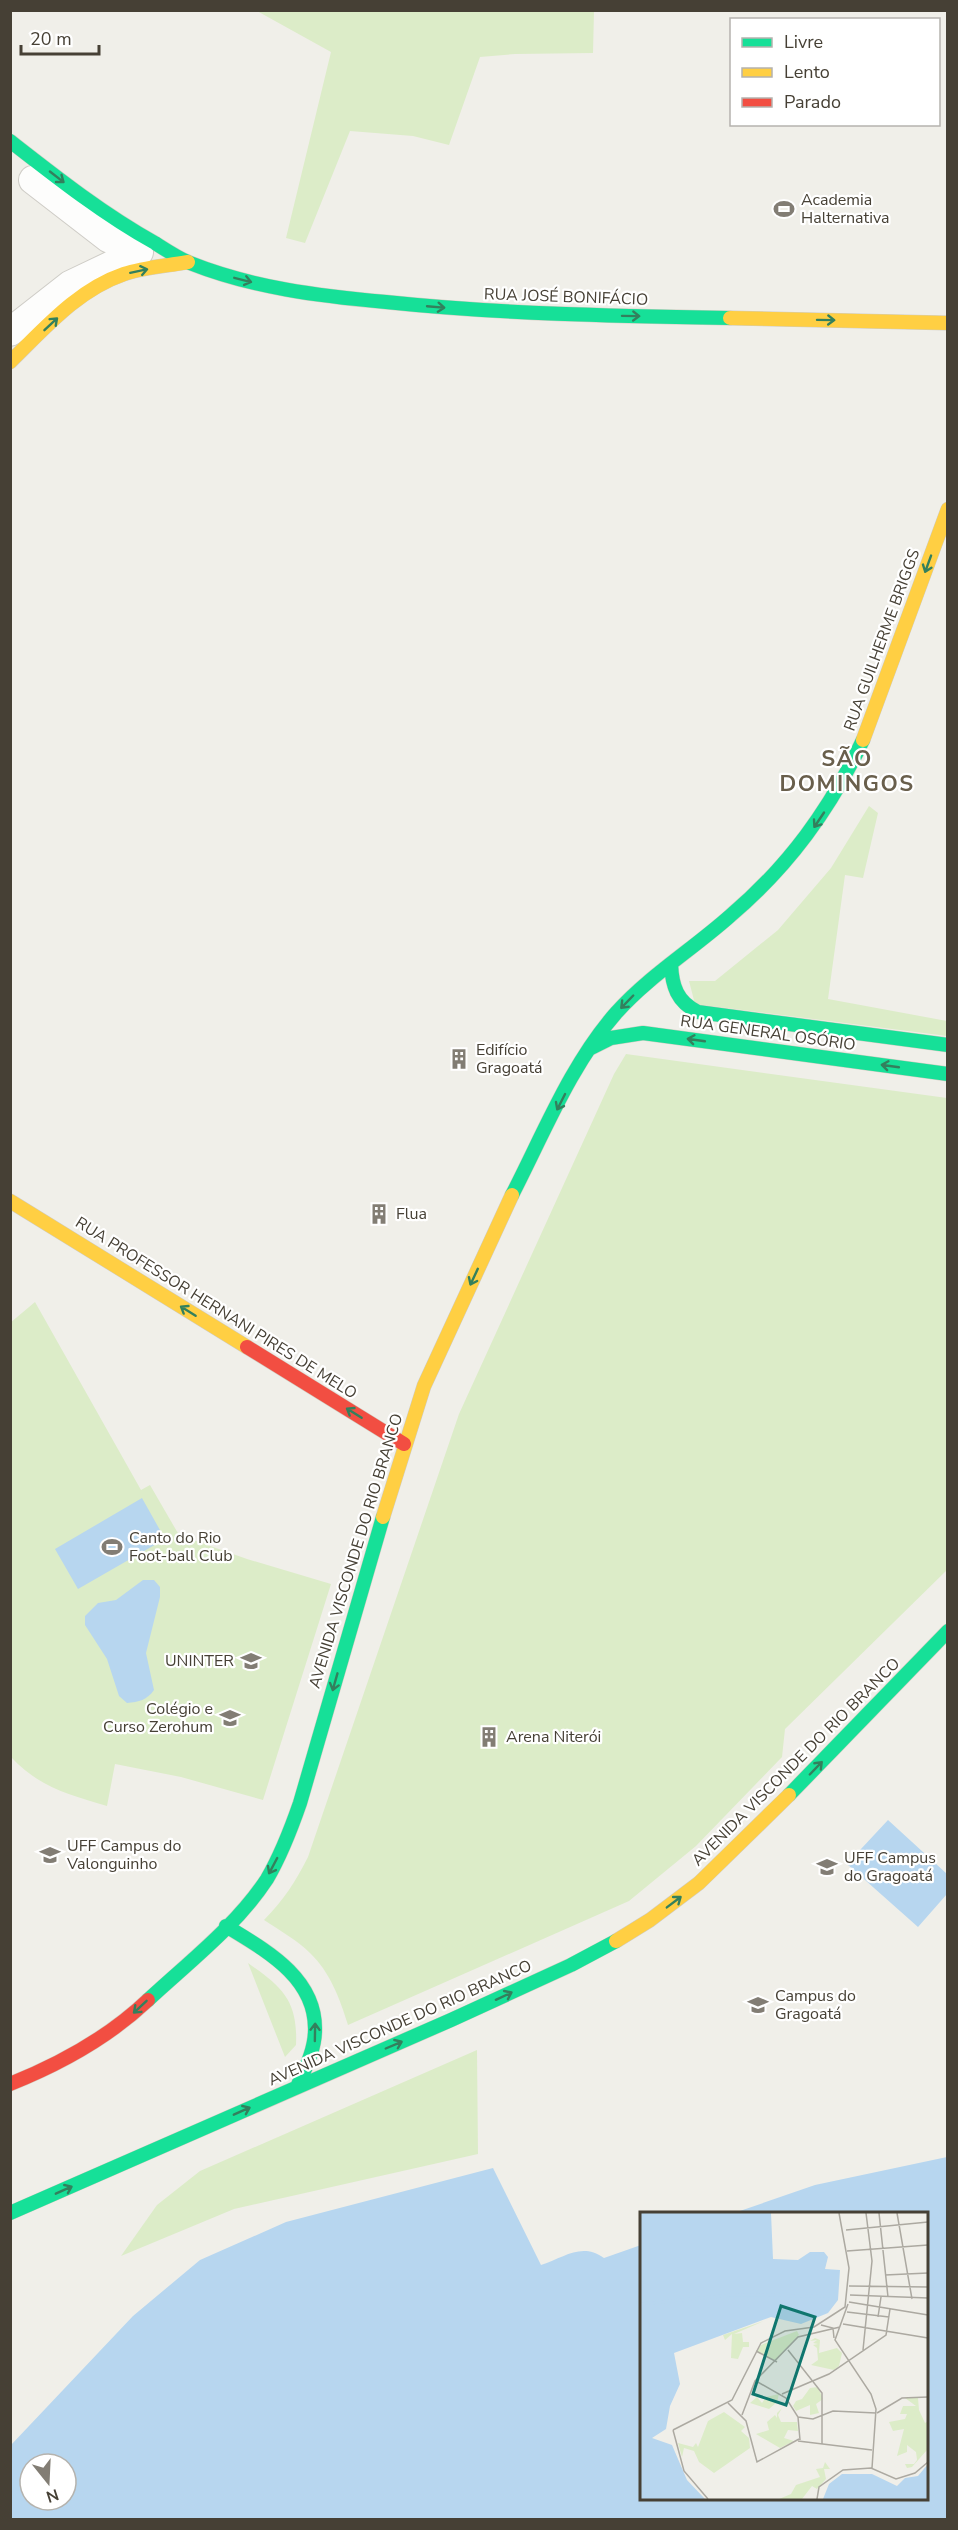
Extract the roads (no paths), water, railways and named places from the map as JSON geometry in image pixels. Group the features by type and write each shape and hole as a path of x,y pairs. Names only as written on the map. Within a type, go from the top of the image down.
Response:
{"street":[{"name":"RUA JOSÉ BONIFÁCIO","path":"10,141 66,185 133,231 188,262 226,276 275,288 322,296 440,308 585,315 948,323"},
{"path":"10,162 108,238 139,252 70,285 10,332"},
{"path":"10,362 69,306 93,288 123,275 188,262"},
{"name":"RUA GUILHERME BRIGGS","path":"671,964 731,916 774,875 820,819 843,782 870,725 948,509"},
{"name":"RUA GENERAL OSÓRIO","path":"671,964 675,994 689,1009 698,1012 948,1045"},
{"name":"AVENIDA VISCONDE DO RIO BRANCO","path":"10,2084 35,2074 106,2034 132,2015 244,1909 267,1878 287,1839 300,1803 404,1444 424,1386 507,1205 587,1050 631,999 671,964"},
{"name":"RUA GENERAL OSÓRIO","path":"587,1050 611,1038 643,1033 948,1074"},
{"name":"RUA PROFESSOR HERNANI PIRES DE MELO","path":"10,1201 404,1444"},
{"name":"AVENIDA VISCONDE DO RIO BRANCO","path":"10,2213 571,1965 650,1920 699,1883 755,1830 948,1631"},
{"path":"226,1926 282,1962 297,1978 309,1998 315,2016 316,2038 310,2062 297,2087"}],"water":[{"path":"142,1498 165,1539 78,1589 55,1549"},
{"path":"143,1580 154,1580 160,1587 160,1597 146,1653 154,1690 142,1700 127,1703 119,1696 107,1659 85,1625 85,1616 98,1603 116,1600"},
{"path":"888,1820 947,1874 947,1894 918,1927 847,1864"},
{"path":"947,2157 947,2519 11,2519 11,2445 133,2316 200,2260 286,2222 493,2168 541,2265 580,2251 596,2253 604,2258 640,2245 640,2500 928,2500 928,2212 737,2212 815,2185"}],"place":[{"name":"Academia Halternativa","path":"784,209"},
{"name":"Edifício Gragoatá","path":"459,1059"},
{"name":"Flua","path":"379,1214"},
{"name":"Canto do Rio Foot-ball Club","path":"112,1547"},
{"name":"UNINTER","path":"251,1661"},
{"name":"Colégio e Curso Zerohum","path":"230,1718"},
{"name":"Arena Niterói","path":"489,1737"},
{"name":"UFF Campus do Valonguinho","path":"50,1855"},
{"name":"UFF Campus do Gragoatá","path":"827,1867"},
{"name":"Campus do Gragoatá","path":"758,2005"}],"district":[{"name":"SÃO DOMINGOS","path":"847,772"}]}
